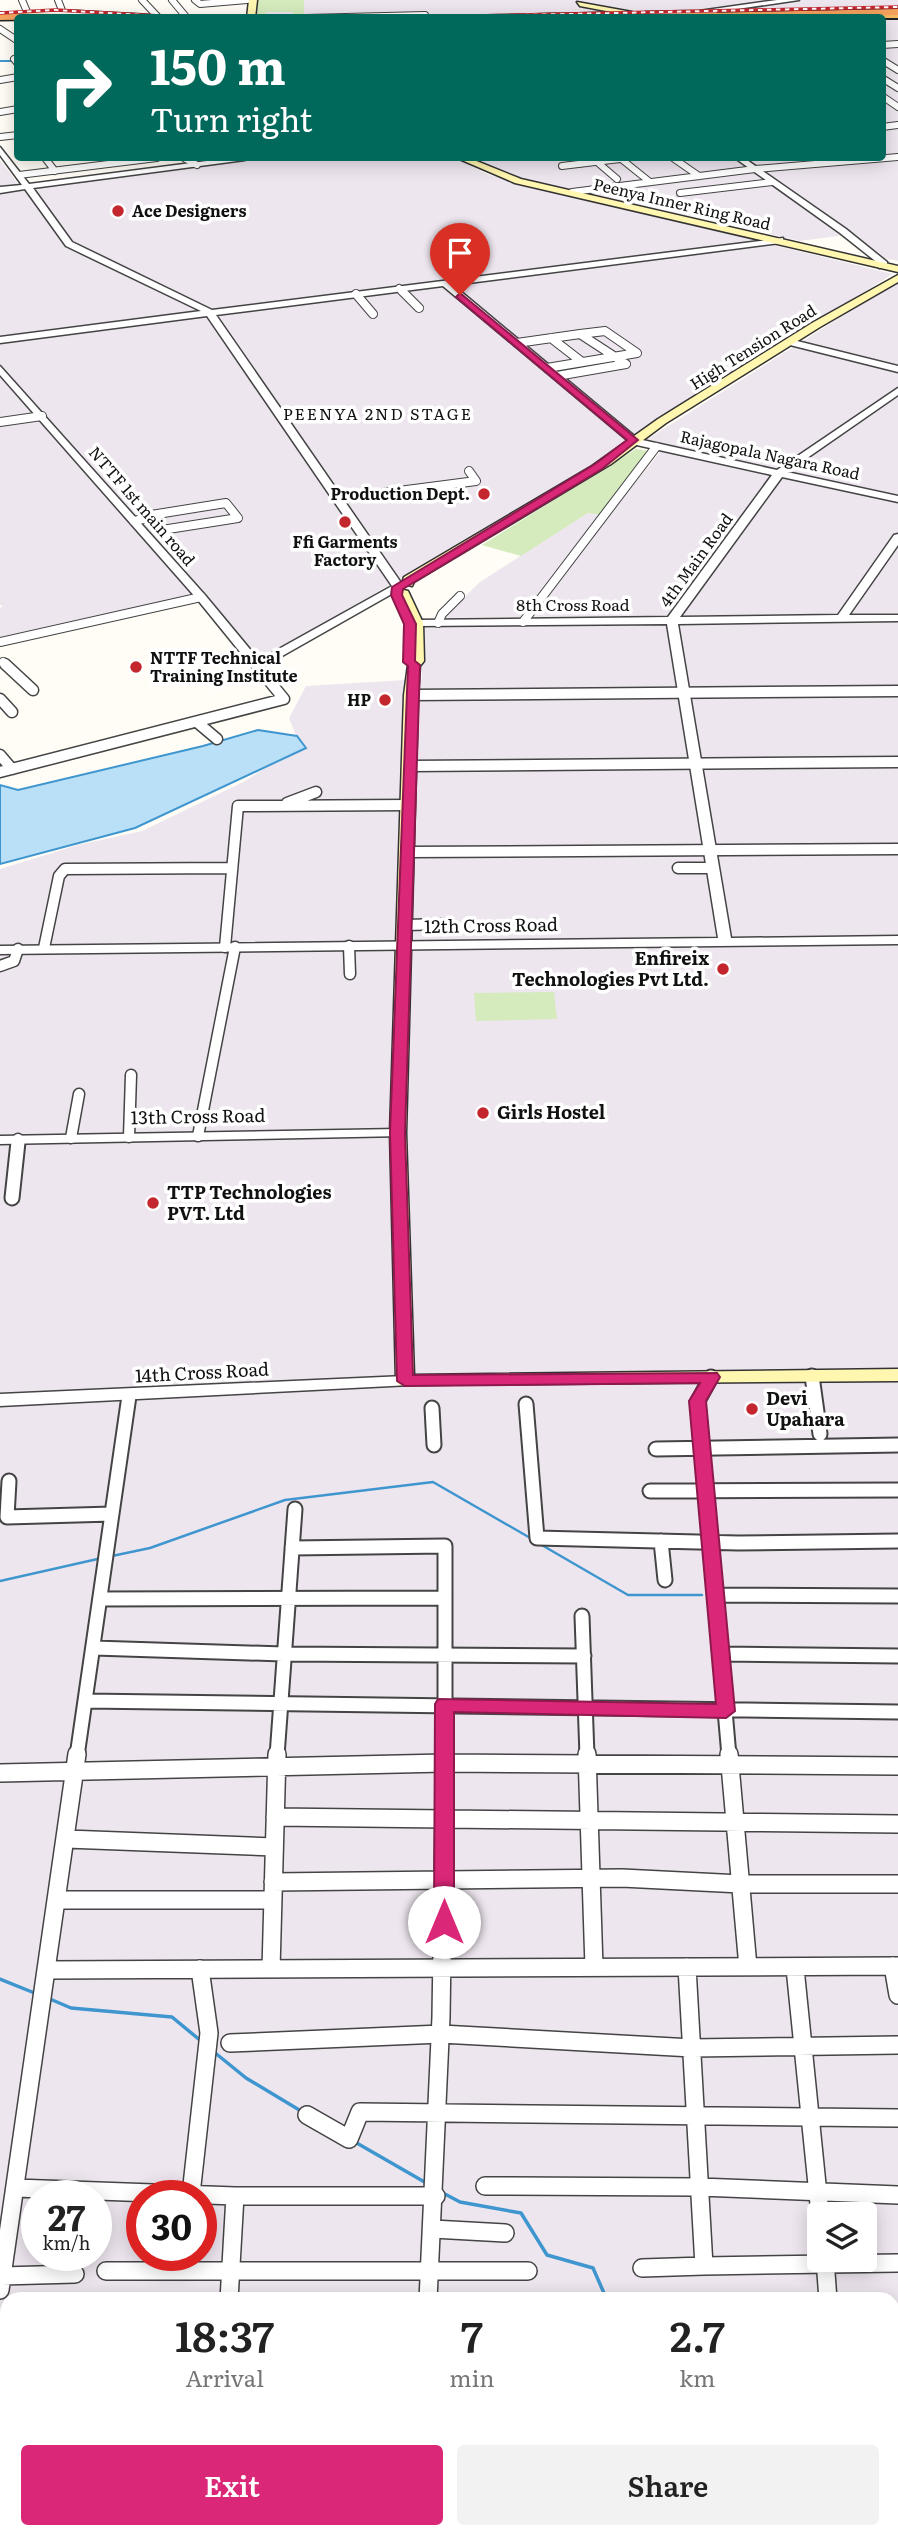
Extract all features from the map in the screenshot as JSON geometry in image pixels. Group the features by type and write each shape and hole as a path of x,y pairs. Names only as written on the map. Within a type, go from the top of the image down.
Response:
{"highway":[{"path":"790,14 898,13"},
{"path":"821,14 898,13"},
{"path":"872,14 898,13"}],"main road":[{"path":"583,2 632,14"},
{"name":"Peenya Inner Ring Road","path":"470,161 518,181 772,240"},
{"name":"Peenya Inner Ring Road","path":"478,161 524,180 893,269"},
{"name":"High Tension Road","path":"402,587 598,466 789,342 857,302 893,269"},
{"path":"402,587 417,623 418,662 414,665 411,695 398,1133 405,1381 898,1375"},
{"path":"402,587 397,595 410,624 409,662 414,665"}],"street":[{"path":"58,0 63,13"},
{"path":"142,0 155,14"},
{"path":"172,0 184,14"},
{"path":"196,3 247,0"},
{"path":"690,14 795,0"},
{"path":"55,14 87,14"},
{"path":"894,65 898,70"},
{"path":"5,72 14,76"},
{"path":"9,108 14,108"},
{"path":"0,149 69,244 209,312 337,499 402,587 257,666 284,699 7,770"},
{"path":"47,161 55,171"},
{"path":"75,161 80,167"},
{"path":"19,175 94,166 100,161"},
{"path":"190,161 197,164"},
{"path":"0,190 221,161"},
{"path":"562,166 594,161"},
{"path":"601,161 617,179"},
{"path":"627,161 650,182"},
{"path":"678,161 699,176"},
{"path":"743,161 893,269"},
{"path":"572,192 755,169 850,161"},
{"path":"94,166 106,176"},
{"path":"680,194 772,182"},
{"path":"0,340 772,240"},
{"path":"445,283 635,441"},
{"path":"400,289 419,308"},
{"path":"356,294 373,314"},
{"path":"517,343 605,331 637,353 547,368"},
{"path":"557,376 626,364 580,334"},
{"path":"551,338 582,362"},
{"path":"789,342 898,369"},
{"name":"NTTF 1st main road","path":"0,369 201,597 257,666"},
{"name":"4th Main Road","path":"726,942 671,620 779,473 898,391"},
{"path":"0,422 42,416"},
{"name":"Rajagopala Nagara Road","path":"635,441 898,499"},
{"path":"523,621 656,447"},
{"path":"337,499 476,481 469,471"},
{"path":"226,503 238,518 162,530 153,517 150,515 226,503"},
{"path":"134,521 153,517"},
{"path":"841,619 898,537"},
{"path":"438,623 460,596"},
{"path":"0,642 201,597"},
{"name":"8th Cross Road","path":"417,623 898,618"},
{"path":"0,648 11,659 1,662"},
{"path":"1,662 33,690"},
{"path":"411,695 898,691"},
{"path":"0,699 12,712"},
{"path":"198,723 217,739"},
{"path":"0,755 7,770 17,780"},
{"path":"409,766 898,762"},
{"path":"281,806 316,792"},
{"path":"245,798 259,806"},
{"path":"198,1136 230,947 232,869 238,806 408,805"},
{"path":"408,852 898,849"},
{"path":"678,868 713,868"},
{"path":"44,948 59,876 65,869 232,869"},
{"path":"406,925 446,924"},
{"name":"12th Cross Road","path":"0,950 898,940"},
{"path":"349,946 350,974"},
{"path":"0,966 14,961 18,949"},
{"path":"129,1137 131,1075"},
{"path":"71,1138 79,1094"},
{"name":"13th Cross Road","path":"0,1140 398,1133"},
{"path":"12,1198 18,1139"},
{"path":"812,1376 820,1434"},
{"path":"711,1377 698,1401 748,1967"},
{"name":"14th Cross Road","path":"0,1400 405,1381"},
{"path":"75,2274 1,2283 49,1970 130,1396"},
{"path":"526,1404 537,1538 711,1542 898,1541"},
{"path":"432,1409 434,1445"},
{"path":"656,1449 898,1445"},
{"path":"9,1481 6,1517 112,1514"},
{"path":"650,1491 898,1490"},
{"path":"271,1969 276,1768 295,1509"},
{"path":"661,1541 665,1580"},
{"path":"292,1548 445,1546 444,1967 436,2196 429,2292"},
{"path":"716,1595 898,1596"},
{"path":"100,1599 445,1598"},
{"path":"583,1616 589,1878 594,1968"},
{"path":"94,1648 283,1654 584,1656"},
{"path":"721,1654 898,1656"},
{"path":"86,1701 898,1712"},
{"path":"0,1773 443,1763 898,1766"},
{"path":"275,1817 898,1824"},
{"path":"67,1839 274,1847"},
{"path":"273,1882 589,1878 741,1884 898,1884"},
{"path":"58,1900 273,1900"},
{"path":"49,1970 895,1966 898,1995"},
{"path":"687,1967 704,2266"},
{"path":"796,1968 819,2202"},
{"path":"193,2180 209,2033 200,1969"},
{"path":"230,2043 441,2034 692,2048 898,2045"},
{"path":"307,2115 349,2139 360,2112 439,2110 898,2118"},
{"path":"485,2186 699,2187 898,2195"},
{"path":"16,2188 126,2192"},
{"path":"217,2195 436,2196"},
{"path":"229,2292 235,2196"},
{"path":"433,2230 505,2233"},
{"path":"642,2268 807,2263"},
{"path":"877,2263 898,2263"},
{"path":"106,2272 528,2271"},
{"path":"826,2272 827,2292"},
{"path":"753,2539 769,2539"}],"shaded area":[{"path":"255,0 898,0 898,261 880,257 846,235 800,241 514,176 481,161 886,161 886,14 255,14"},
{"path":"0,160 22,189 227,161 460,161 489,175 527,185 893,274 657,420 606,459 262,659 205,599 0,639 0,608 3,606 0,605"},
{"path":"898,281 898,613 443,618 480,582 588,513 608,516 665,446 646,440"},
{"path":"898,622 898,2292 0,2292 0,869 78,845 142,831 245,781 300,746 289,718 306,686 422,679 422,627"}],"green space":[{"path":"257,0 304,0 304,14 255,14"},
{"path":"636,449 649,451 600,515 588,513 521,556 482,545"},
{"path":"554,992 557,1019 476,1021 474,993"}],"water":[{"path":"258,730 297,736 306,748 135,828 0,864 0,785 18,790 203,746"}],"waterway":[{"path":"0,61 11,61"},
{"path":"112,1556 150,1548 285,1500 433,1482 532,1539"},
{"path":"540,1544 628,1595 702,1595"},
{"path":"0,1581 102,1558"},
{"path":"0,1979 37,1994"},
{"path":"50,1999 71,2008 172,2017 201,2041"},
{"path":"214,2052 246,2078 301,2111"},
{"path":"355,2142 428,2184"},
{"path":"443,2193 460,2202 521,2213 547,2255 593,2268 604,2292"}],"railway":[{"path":"568,14 898,7"},
{"path":"0,13 56,10 126,14"}],"place":[{"name":"Ace Designers","path":"118,211"},
{"name":"Production Dept.","path":"484,494"},
{"name":"Ffi Garments Factory","path":"345,522"},
{"name":"NTTF Technical Training Institute","path":"136,667"},
{"name":"HP","path":"385,700"},
{"name":"Enfireix Technologies Pvt Ltd.","path":"723,969"},
{"name":"Girls Hostel","path":"483,1113"},
{"name":"TTP Technologies PVT. Ltd","path":"153,1203"},
{"name":"Devi Upahara","path":"752,1409"}],"district":[{"name":"PEENYA 2ND STAGE","path":"378,414"}],"route":[{"path":"444,1922 444,1704 726,1711 698,1401 711,1377 405,1381 398,1133 414,665 409,662 410,624 397,595 398,587 598,466 633,440 460,295"}]}
